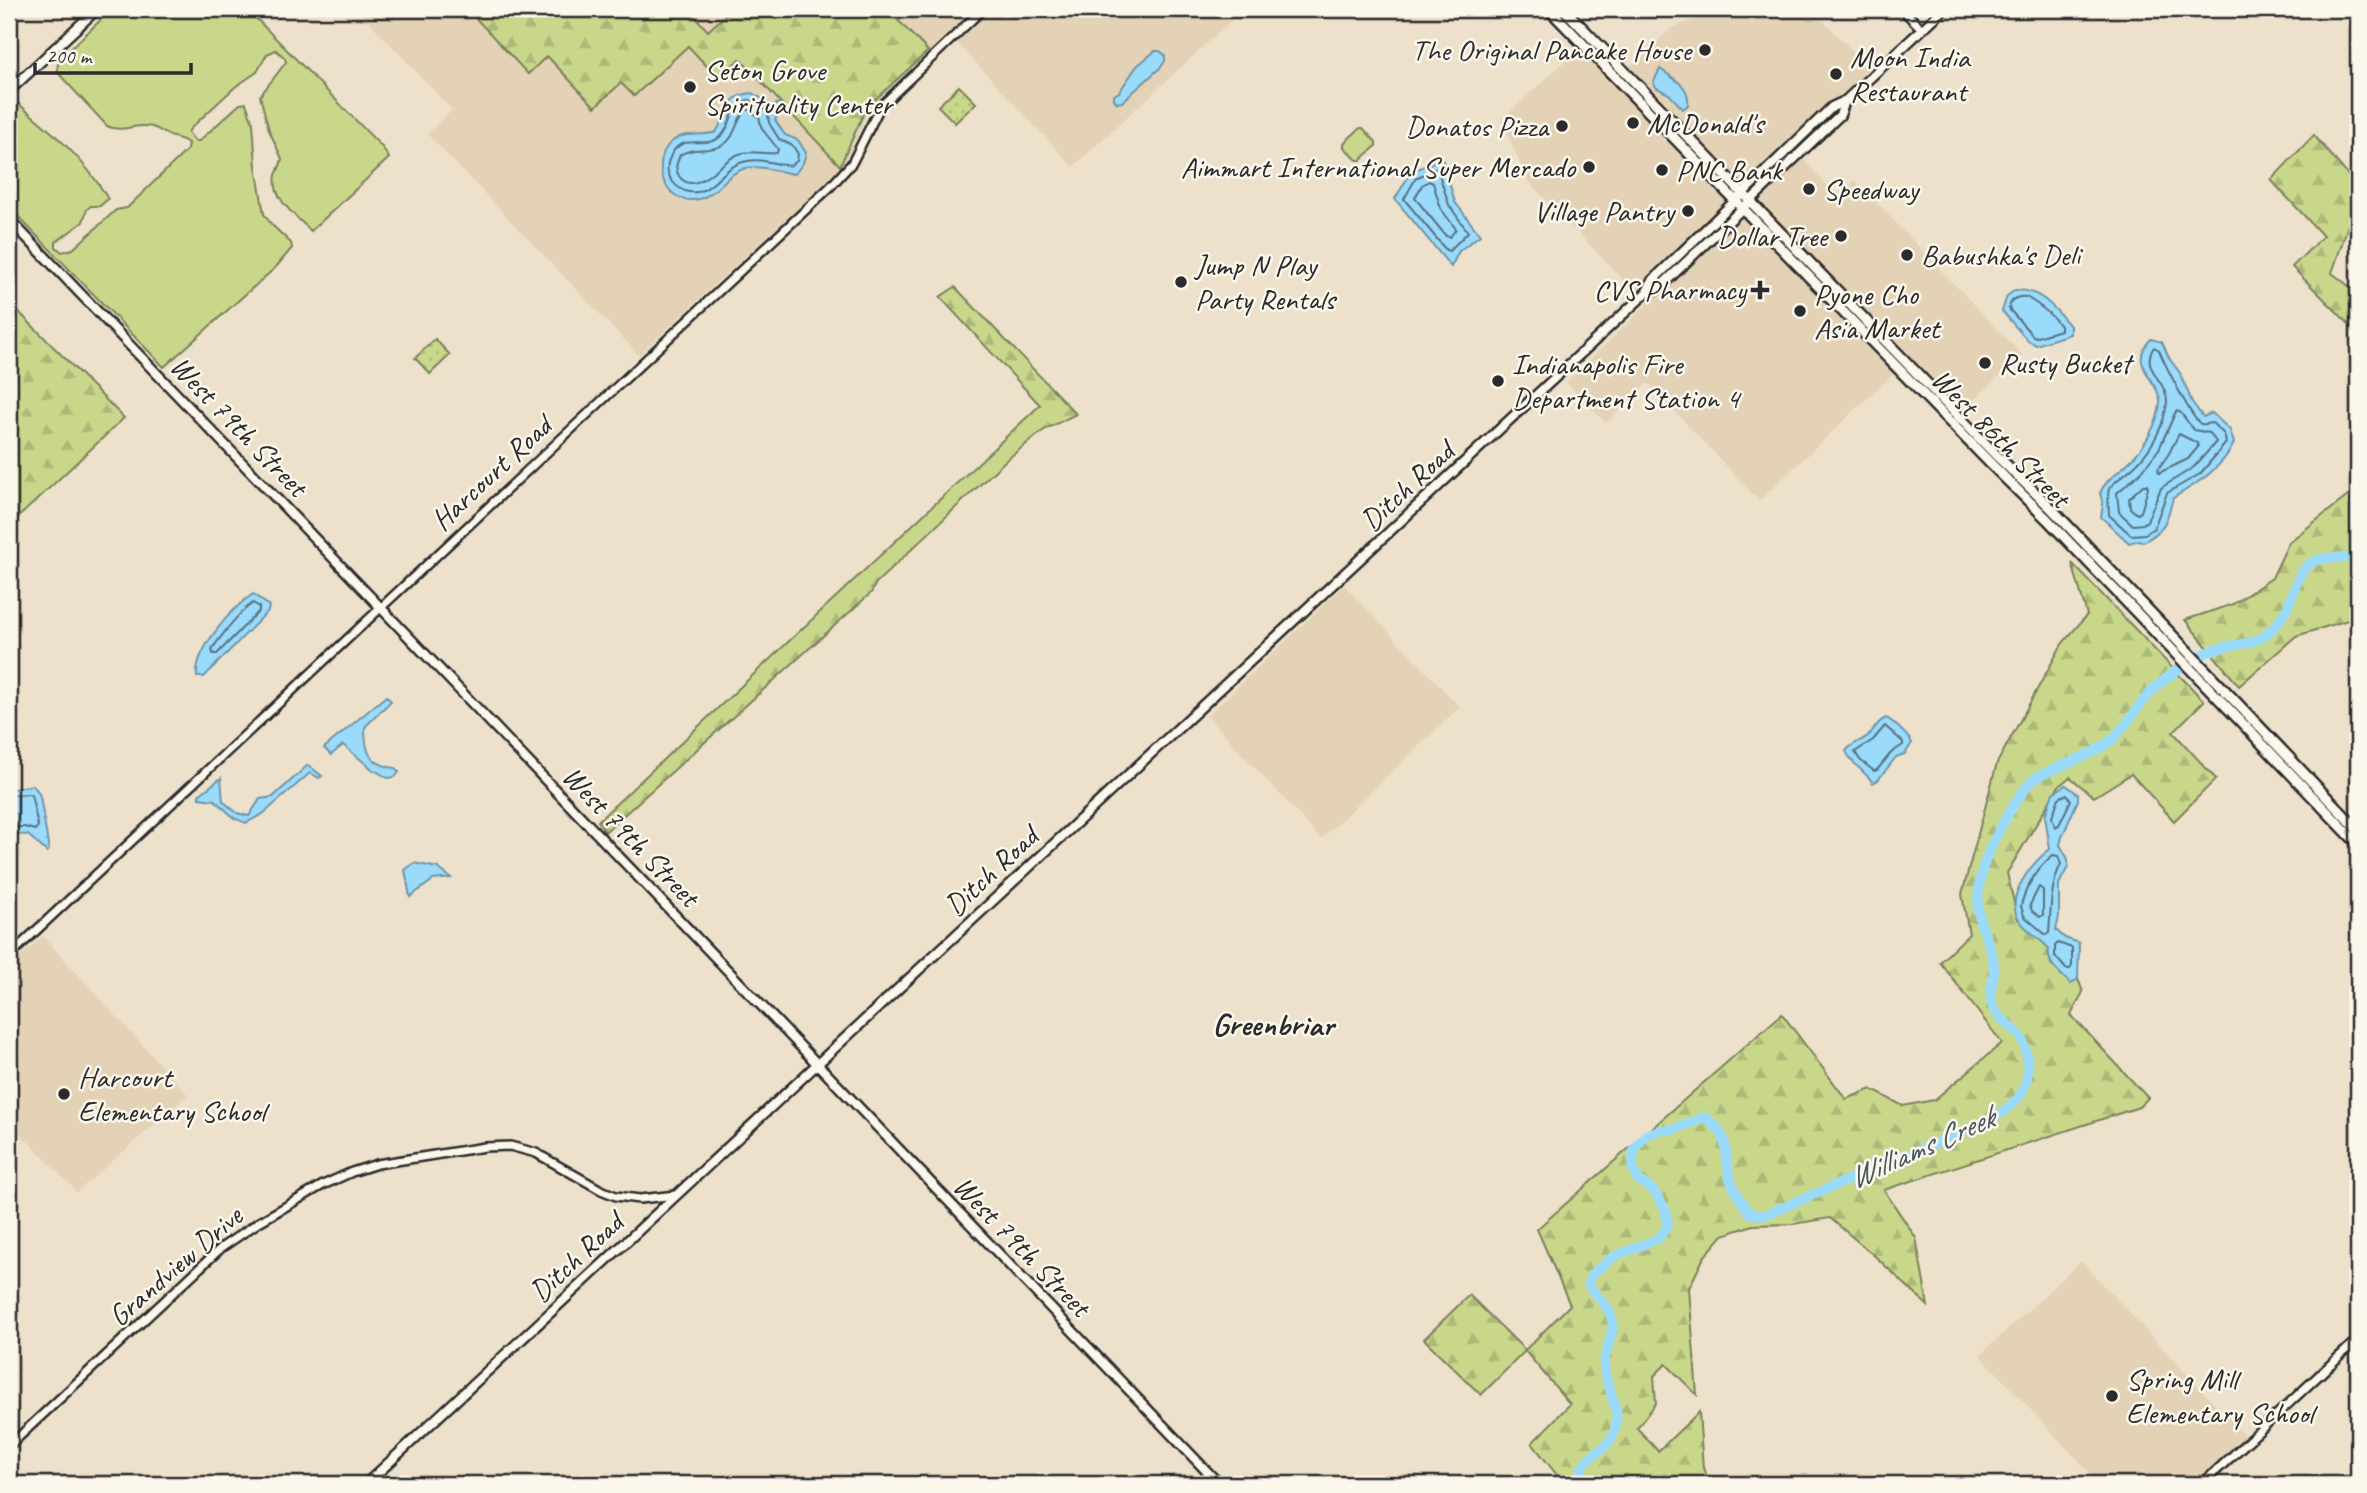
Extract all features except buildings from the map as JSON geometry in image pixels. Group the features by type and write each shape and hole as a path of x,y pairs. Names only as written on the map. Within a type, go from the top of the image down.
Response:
{"main road":[{"path":"9,91 97,9"},
{"name":"West 86th Street","path":"1549,9 2049,506 2358,830"},
{"name":"West 86th Street","path":"1564,9 1739,197"},
{"name":"Ditch Road","path":"366,1484 1647,292 1652,281 1832,107 1845,102 1944,9"},
{"name":"Ditch Road","path":"1647,292 1659,288 1747,205 1840,115 1845,102"},
{"name":"West 86th Street","path":"1747,205 2358,844"},
{"name":"West 79th Street","path":"9,219 1219,1484"}],"street":[{"name":"Harcourt Road","path":"9,956 836,181 857,155 880,107 983,9"},
{"path":"1902,9 1922,29"},
{"name":"Grandview Drive","path":"9,1446 221,1248 259,1222 327,1183 352,1172 377,1164 485,1147 509,1146 540,1155 616,1196 640,1199 676,1195"},
{"path":"2202,1484 2358,1339"}],"shaded area":[{"path":"357,9 1244,9 1073,167 948,33 868,110 846,163 639,355 427,134 452,110"},
{"path":"1709,9 1812,9 1872,71 1833,100 1789,144 1837,196 1855,180 2022,355 1962,411 1910,358 1759,501 1648,383 1606,423 1566,382 1647,305 1528,181 1501,120 1579,48 1613,82 1670,29 1700,17"},
{"path":"1344,585 1460,707 1321,839 1207,716"},
{"path":"43,936 188,1095 77,1192 9,1122 9,966"},
{"name":"Spring Mill Elementary School","path":"2081,1261 2245,1436 2193,1484 2100,1484 1980,1355"}],"green space":[{"path":"112,9 247,9 382,147 389,158 311,231 286,206 275,184 282,159 269,130 260,96 286,62 276,50 267,54 257,72 235,87 188,132 195,141 199,141 240,104 246,103 253,123 256,166 264,214 291,243 292,248 276,267 164,367 9,207 10,97 76,156 108,199 100,206 87,209 83,222 56,242 56,247 62,252 73,249 116,210 127,208 187,150 186,141 152,127 119,129 107,126 59,74 58,66 62,57"},
{"path":"467,9 688,9 708,31 732,9 887,9 928,51 866,108 840,166 740,59 718,78 688,46 634,96 621,83 595,107 547,56 528,74"},
{"path":"959,86 976,103 955,123 938,106"},
{"path":"1360,128 1376,142 1376,146 1361,160 1357,160 1344,147 1344,143"},
{"path":"2314,135 2358,187 2358,196 2332,273 2358,293 2358,333 2292,267 2323,236 2271,180"},
{"path":"955,287 1076,414 1044,430 1005,461 876,583 871,593 605,832 598,821 1040,405 940,297"},
{"path":"9,302 124,418 9,526"},
{"path":"435,339 450,355 430,374 415,358"},
{"path":"2358,488 2358,617 2296,636 2239,686 2185,620 2233,604 2272,578 2289,542"},
{"path":"2072,563 2204,701 2173,732 2216,779 2174,821 2131,774 2094,797 2070,777 2059,786 2007,873 2018,919 2049,949 2051,964 2071,983 2078,979 2083,992 2071,1015 2148,1098 2139,1107 1884,1190 1916,1238 1928,1306 1830,1218 1793,1224 1753,1225 1723,1235 1704,1257 1689,1288 1697,1395 1666,1364 1654,1376 1656,1403 1637,1428 1658,1451 1699,1412 1703,1468 1710,1484 1564,1484 1532,1443 1570,1404 1525,1351 1481,1395 1424,1339 1469,1295 1525,1350 1570,1305 1537,1229 1782,1014 1846,1099 1871,1089 1903,1106 1934,1100 2002,1043 1940,962 1969,934 1962,894 1997,763 2062,644 2087,615"}],"water":[{"path":"1155,51 1165,55 1161,67 1122,102 1117,103 1114,95 1137,66"},
{"path":"1660,69 1687,92 1688,105 1683,109 1669,94 1653,83"},
{"path":"752,93 772,108 779,102 782,108 775,120 785,135 798,140 806,153 795,174 752,167 738,171 700,199 681,198 672,193 662,176 662,156 667,147 679,137 716,132 728,106 736,98"},
{"path":"1442,158 1455,202 1480,235 1459,251 1451,267 1395,199 1411,172"},
{"path":"2015,290 2032,293 2046,301 2070,326 2070,334 2036,345 2028,341 2002,311 2007,296"},
{"path":"2151,339 2162,342 2180,373 2192,402 2203,417 2212,413 2230,430 2234,443 2223,461 2173,498 2167,519 2156,534 2143,542 2139,540 2129,543 2101,517 2103,505 2100,493 2140,449 2150,435 2156,419 2159,396 2146,373 2142,357 2144,348"},
{"path":"253,594 269,606 268,611 204,677 197,677 202,655 216,631 235,609"},
{"path":"386,696 391,701 365,727 365,735 367,749 374,760 399,772 395,777 388,778 372,769 343,745 331,755 324,748"},
{"path":"1886,718 1912,743 1905,754 1896,757 1873,783 1846,751 1870,734"},
{"path":"308,765 322,776 319,778 310,773 263,814 246,823 234,818 215,800 199,798 199,795 221,778 223,801 237,813 249,816 260,799 273,797"},
{"path":"32,785 40,796 49,850 47,852 28,835 9,832 9,787 13,789"},
{"path":"2066,785 2078,794 2078,800 2060,845 2068,859 2068,867 2059,884 2059,917 2056,930 2065,938 2079,943 2078,979 2071,984 2055,968 2049,949 2021,923 2015,909 2015,899 2023,880 2050,849 2045,816 2053,793"},
{"path":"414,863 438,868 451,878 433,880 410,897 405,870"}],"waterway":[{"name":"Williams Creek","path":"1579,1484 1583,1465 1607,1444 1617,1420 1604,1366 1612,1333 1611,1315 1588,1284 1592,1274 1613,1257 1659,1238 1668,1225 1665,1209 1653,1190 1637,1179 1632,1164 1635,1148 1646,1135 1660,1130 1672,1130 1705,1117 1724,1139 1728,1170 1735,1190 1751,1214 1765,1215 1990,1120 2008,1108 2024,1088 2028,1069 2027,1055 2020,1035 1993,1007 1991,993 1994,964 1980,920 1978,901 1986,858 2022,792 2037,777 2092,753 2108,743 2149,694 2179,669 2212,650 2245,644 2268,633 2285,612 2298,579 2308,565 2325,558 2358,559"}],"place":[{"name":"The Original Pancake House","path":"1705,50"},
{"name":"Moon India Restaurant","path":"1836,74"},
{"name":"Seton Grove Spirituality Center","path":"690,87"},
{"name":"McDonald's","path":"1633,123"},
{"name":"Donatos Pizza","path":"1562,126"},
{"name":"Aimmart International Super Mercado","path":"1589,167"},
{"name":"PNC Bank","path":"1662,170"},
{"name":"Speedway","path":"1809,189"},
{"name":"Village Pantry","path":"1688,211"},
{"name":"Dollar Tree","path":"1841,236"},
{"name":"Babushka's Deli","path":"1907,255"},
{"name":"Jump N Play Party Rentals","path":"1181,282"},
{"name":"CVS Pharmacy","path":"1760,290"},
{"name":"Pyone Cho Asia Market","path":"1800,311"},
{"name":"Rusty Bucket","path":"1985,363"},
{"name":"Indianapolis Fire Department Station 4","path":"1498,381"},
{"name":"Harcourt Elementary School","path":"64,1094"},
{"name":"Spring Mill Elementary School","path":"2112,1396"}],"district":[{"name":"Greenbriar","path":"1273,1024"}]}
